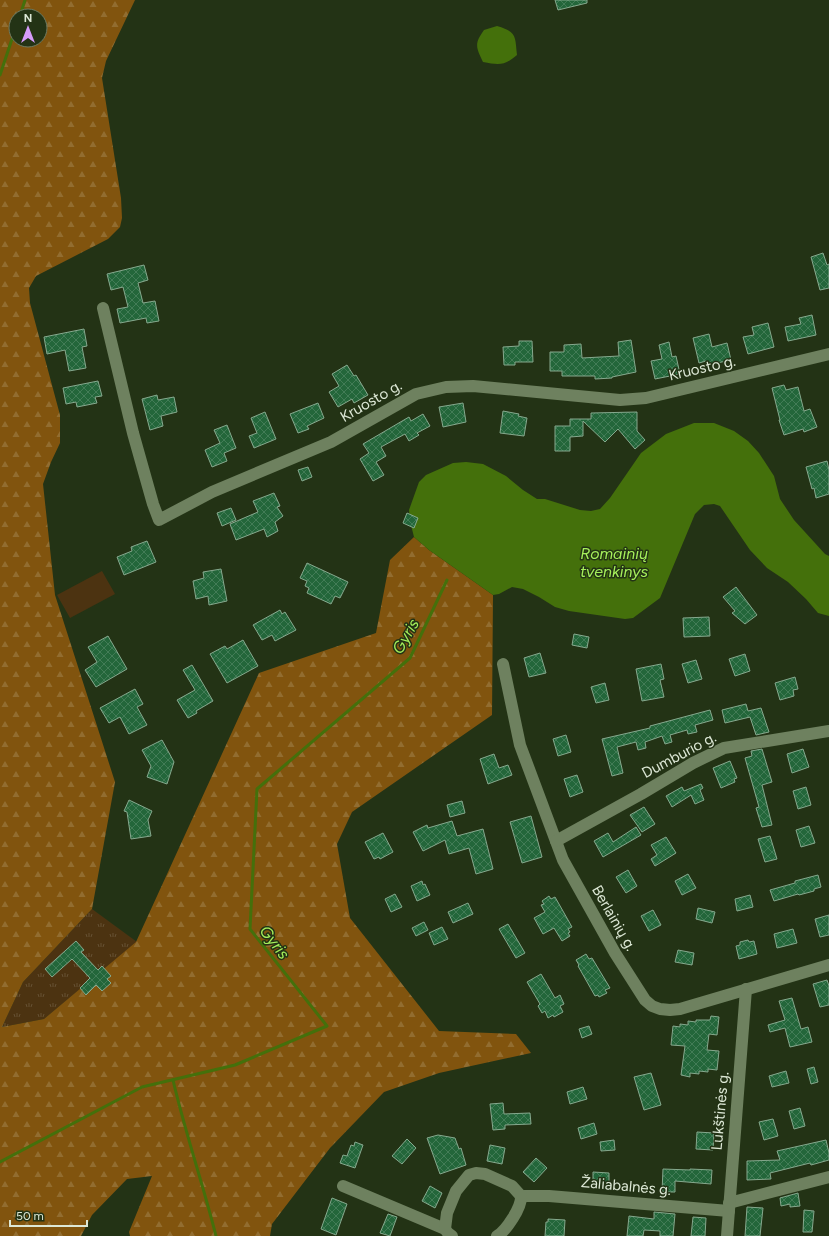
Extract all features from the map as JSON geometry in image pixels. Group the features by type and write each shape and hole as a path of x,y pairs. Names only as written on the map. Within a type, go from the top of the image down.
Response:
{"street":[{"name":"Kruosto g.","path":"103,308 133,433 158,520 212,492 331,442 416,394 446,387 473,386 620,400 646,398 829,354"},
{"name":"Berlainių g.","path":"503,664 520,745 563,860 615,953 645,1000 652,1006 660,1009 680,1009 829,965"},
{"name":"Dumburio g.","path":"556,841 641,794 693,763 724,748 829,731"},
{"name":"Lukštinės g.","path":"727,1236 746,989"},
{"path":"343,1186 448,1232 447,1213 456,1191 469,1175 476,1173 485,1174 512,1186 522,1196 520,1205 502,1233 497,1236"},
{"name":"Žaliabalnės g.","path":"522,1196 550,1196 729,1207 829,1177"}],"green space":[{"path":"0,0 135,0 106,61 102,78 121,198 122,218 120,227 108,239 36,276 29,288 30,303 60,415 60,443 43,484 55,595 115,782 92,909 23,982 2,1027 44,1019 136,942 259,673 376,633 390,560 414,537 429,550 493,595 492,715 352,812 337,844 350,918 439,1031 516,1034 531,1053 439,1073 384,1092 330,1148 272,1224 270,1236 130,1236 129,1232 152,1176 127,1179 92,1215 81,1236 0,1236"},
{"path":"102,571 115,594 70,618 57,595"},
{"path":"92,909 137,942 44,1019 2,1027 23,982"}],"water":[{"path":"497,26 512,33 516,43 517,55 501,64 483,62 479,53 477,42 484,30"},
{"name":"Romainių tvenkinys","path":"694,423 714,423 734,431 748,441 759,453 774,476 780,499 794,520 825,554 829,556 829,616 818,613 788,582 767,568 750,550 720,506 714,504 704,505 695,514 660,598 633,618 625,619 569,611 555,607 523,589 512,587 499,594 493,595 429,550 414,537 409,510 419,482 426,475 453,463 466,462 483,464 506,476 537,499 545,499 580,510 591,511 600,509 610,498 641,453 666,434"}],"building":[{"path":"555,0 587,0 587,3 558,10"},
{"path":"823,253 827,265 829,264 829,288 820,290 811,257"},
{"path":"144,265 148,280 138,283 143,303 155,301 159,321 147,323 146,318 120,323 117,309 128,307 123,287 111,290 107,274"},
{"path":"812,315 816,335 788,341 785,327 801,324 799,318"},
{"path":"768,323 774,347 748,354 743,337 754,335 752,327"},
{"path":"84,329 87,346 82,347 86,368 69,371 65,350 47,354 44,337"},
{"path":"709,334 712,347 727,343 731,360 708,365 706,361 699,363 693,338"},
{"path":"631,340 636,372 612,378 595,379 595,376 562,376 562,371 550,371 550,352 564,352 564,345 581,344 582,358 619,356 618,342"},
{"path":"519,341 532,341 533,362 515,362 515,365 504,365 503,347 519,346"},
{"path":"669,342 672,357 676,356 680,374 655,379 651,361 662,359 659,345"},
{"path":"347,365 354,376 356,375 368,395 354,403 352,399 338,407 329,392 339,386 332,374"},
{"path":"98,381 102,396 95,397 97,403 77,407 76,402 66,404 63,388"},
{"path":"784,385 786,390 798,387 804,411 810,409 817,427 804,432 803,429 784,435 772,388"},
{"path":"157,395 158,400 174,397 177,412 161,416 163,426 150,430 142,399"},
{"path":"318,403 324,418 307,426 309,429 298,433 290,414"},
{"path":"463,403 466,422 443,427 439,407"},
{"path":"503,411 519,414 518,416 527,418 524,436 500,433"},
{"path":"265,412 276,439 254,448 249,436 257,433 251,418"},
{"path":"637,412 637,431 645,440 635,449 618,429 605,442 583,421 583,436 570,437 570,451 555,451 555,426 570,426 570,419 591,419 591,413"},
{"path":"423,414 430,426 417,433 419,435 409,441 405,434 381,447 386,456 376,462 384,475 373,481 360,459 369,453 363,444 409,417 411,421"},
{"path":"227,425 236,448 224,453 227,461 212,467 205,450 220,443 214,430"},
{"path":"827,461 829,470 829,494 816,498 806,467"},
{"path":"308,467 312,477 302,481 298,470"},
{"path":"274,493 280,506 277,507 283,516 275,522 278,531 267,537 264,529 236,540 230,524 258,512 253,501"},
{"path":"231,508 236,520 222,526 217,513"},
{"path":"407,513 418,518 414,528 403,523"},
{"path":"147,541 156,562 124,575 117,557 132,551 131,547"},
{"path":"307,563 348,582 340,598 335,596 331,604 307,593 309,588 305,586 307,581 300,578"},
{"path":"221,569 227,601 209,605 208,596 196,599 193,581 204,578 203,572"},
{"path":"736,587 757,615 745,624 732,613 735,611 723,597"},
{"path":"280,610 282,614 285,612 296,630 275,641 272,635 262,640 253,625"},
{"path":"709,617 710,636 684,637 683,618"},
{"path":"574,634 589,637 587,648 572,645"},
{"path":"108,636 127,669 96,687 85,670 97,662 88,647"},
{"path":"243,640 258,666 227,683 210,654 225,646 227,649"},
{"path":"540,653 546,673 529,677 524,658"},
{"path":"745,654 750,671 735,676 729,659"},
{"path":"696,660 702,679 688,683 682,664"},
{"path":"661,664 664,679 660,680 664,697 642,701 636,669"},
{"path":"192,665 213,701 196,711 197,713 188,718 177,700 195,690 183,670"},
{"path":"795,677 798,689 793,690 794,696 780,700 775,683"},
{"path":"605,683 609,700 596,703 591,687"},
{"path":"135,689 143,704 137,707 147,725 129,734 120,717 109,723 100,708"},
{"path":"746,704 748,711 761,708 769,732 756,735 750,717 725,723 722,710"},
{"path":"710,710 713,720 695,725 697,732 688,734 687,730 670,735 672,742 665,744 662,736 645,742 646,748 638,750 636,742 617,747 623,773 612,776 602,739 650,728 650,726"},
{"path":"566,735 571,752 558,756 553,739"},
{"path":"162,740 174,762 167,784 147,777 151,766 142,750"},
{"path":"762,749 772,782 762,785 772,825 762,827 756,808 759,807 745,758 752,756 751,751"},
{"path":"803,749 809,767 792,773 787,754"},
{"path":"494,754 499,768 508,765 512,775 488,784 480,759"},
{"path":"730,761 737,778 734,779 735,782 721,788 713,768"},
{"path":"577,775 583,792 570,797 564,779"},
{"path":"701,784 703,788 700,790 704,800 695,804 691,795 672,807 666,796 682,787 684,791"},
{"path":"806,787 811,805 798,809 793,791"},
{"path":"129,800 152,811 148,820 151,836 131,839 127,812 124,811"},
{"path":"462,801 465,813 450,817 447,805"},
{"path":"644,807 655,824 642,832 630,815"},
{"path":"531,816 542,857 522,863 510,822"},
{"path":"452,821 457,836 483,829 493,869 476,874 469,848 449,854 445,840 423,851 413,832 427,825 428,828"},
{"path":"809,826 815,843 801,847 796,830"},
{"path":"636,827 641,835 603,857 594,841 608,833 613,842"},
{"path":"383,833 393,852 380,859 379,857 374,859 365,842"},
{"path":"770,836 777,859 765,862 758,839"},
{"path":"666,837 676,853 655,866 651,859 657,855 651,845"},
{"path":"628,870 637,886 626,893 616,877"},
{"path":"688,874 696,888 682,895 675,881"},
{"path":"818,875 821,887 814,889 814,891 774,901 770,890"},
{"path":"422,881 430,895 417,901 411,886"},
{"path":"395,894 402,907 391,912 385,899"},
{"path":"750,895 753,907 737,911 735,899"},
{"path":"549,896 551,899 555,897 572,927 568,929 570,936 562,941 554,928 543,934 534,918 545,912 541,905 544,904 542,901"},
{"path":"468,903 473,914 453,923 448,912"},
{"path":"698,908 715,912 712,923 696,919"},
{"path":"653,910 661,925 649,931 641,916"},
{"path":"829,915 829,935 820,937 815,919"},
{"path":"424,922 428,930 416,936 412,928"},
{"path":"508,924 525,953 516,958 499,929"},
{"path":"442,927 448,939 434,945 429,933"},
{"path":"793,929 797,943 777,948 774,934"},
{"path":"748,940 749,942 754,941 757,954 739,959 736,946 740,945 740,942"},
{"path":"76,941 84,950 81,952 98,970 102,966 111,976 107,979 111,983 102,991 96,985 86,995 80,988 90,978 72,959 52,977 45,969"},
{"path":"678,950 694,953 692,965 675,962"},
{"path":"586,954 589,959 592,958 610,988 605,990 607,993 599,997 598,995 595,996 576,960"},
{"path":"541,974 555,998 560,995 564,1004 560,1006 563,1012 554,1017 553,1015 548,1018 545,1011 542,1013 538,1006 540,1004 527,982"},
{"path":"827,980 829,986 829,1005 820,1007 813,984"},
{"path":"792,998 801,1029 808,1027 812,1042 790,1047 785,1028 770,1032 768,1025 785,1020 779,1001"},
{"path":"711,1016 719,1017 717,1035 709,1034 707,1050 719,1051 717,1070 708,1069 708,1072 699,1071 699,1074 690,1073 690,1077 681,1075 685,1046 671,1045 673,1026 680,1027 680,1024 688,1025 688,1021 696,1022 696,1020 710,1020"},
{"path":"589,1026 592,1034 582,1038 579,1029"},
{"path":"814,1067 818,1082 811,1084 807,1069"},
{"path":"786,1071 789,1083 772,1087 769,1076"},
{"path":"651,1073 661,1105 644,1110 634,1077"},
{"path":"583,1087 587,1099 570,1104 567,1092"},
{"path":"503,1103 504,1114 530,1113 531,1124 505,1125 505,1129 493,1130 490,1104"},
{"path":"800,1108 805,1126 794,1129 789,1111"},
{"path":"773,1119 778,1136 764,1140 759,1122"},
{"path":"594,1123 597,1134 581,1139 578,1128"},
{"path":"697,1132 714,1133 713,1150 696,1149"},
{"path":"438,1135 455,1138 459,1149 461,1148 466,1165 440,1174 427,1138"},
{"path":"407,1139 416,1148 402,1164 392,1156"},
{"path":"614,1140 615,1150 601,1151 600,1142"},
{"path":"826,1140 829,1160 770,1173 771,1179 747,1180 747,1161 780,1160 777,1151"},
{"path":"355,1142 363,1145 355,1168 340,1163 343,1155 347,1156 351,1145 354,1146"},
{"path":"490,1145 505,1148 502,1164 487,1161"},
{"path":"536,1158 547,1168 534,1182 523,1172"},
{"path":"663,1169 712,1170 711,1184 675,1181 675,1192 662,1192"},
{"path":"593,1172 609,1173 609,1189 593,1188"},
{"path":"430,1186 442,1193 435,1208 422,1201"},
{"path":"798,1193 800,1206 790,1207 790,1204 781,1206 780,1198"},
{"path":"332,1198 347,1204 336,1235 321,1229"},
{"path":"747,1207 763,1208 760,1236 745,1236"},
{"path":"804,1210 814,1211 812,1232 803,1232"},
{"path":"654,1212 675,1214 673,1236 660,1236 660,1231 644,1230 643,1236 627,1236 629,1216 654,1219"},
{"path":"388,1214 397,1217 390,1236 380,1233"},
{"path":"693,1217 706,1218 705,1236 691,1236"},
{"path":"548,1219 565,1220 564,1236 545,1236 546,1222 548,1222"}],"waterway":[{"path":"22,8 25,0"},
{"path":"0,75 9,48"},
{"name":"Gyris","path":"0,1162 142,1087 235,1065 327,1026 250,929 257,789 410,658 447,580"},
{"path":"173,1080 216,1236"}]}
